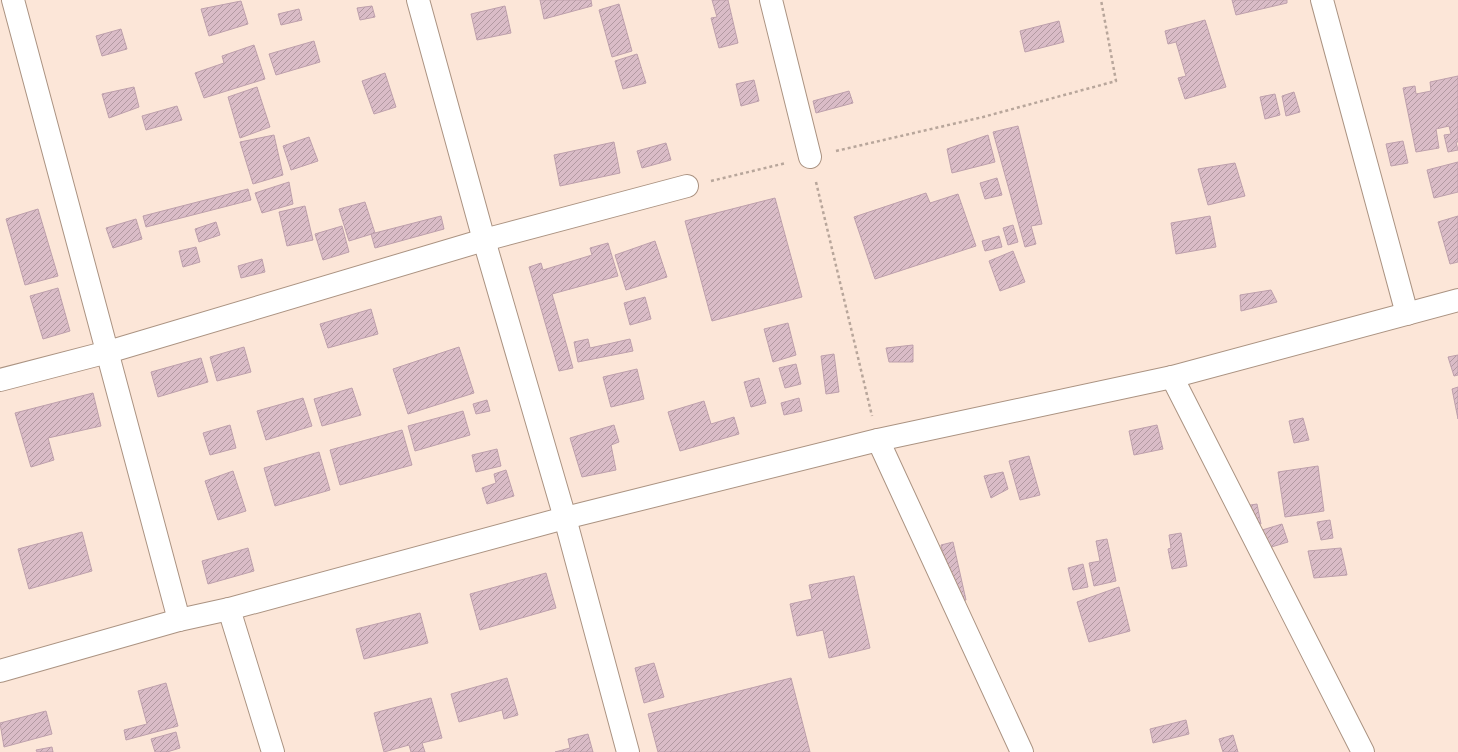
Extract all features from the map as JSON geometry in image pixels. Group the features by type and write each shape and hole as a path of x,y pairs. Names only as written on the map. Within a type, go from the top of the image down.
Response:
{"street":[{"path":"13,0 179,620"},
{"path":"418,0 484,240 565,518 628,752"},
{"path":"771,0 810,157"},
{"path":"1322,0 1407,314"},
{"path":"0,380 108,352 484,240 687,186"},
{"path":"0,671 179,620 229,609 565,518 878,440 1172,376 1458,300"},
{"path":"1172,376 1363,752"},
{"path":"878,440 1022,752"},
{"path":"229,609 273,752"}],"path":[{"path":"687,186 983,117 1116,81 1102,0"},
{"path":"810,157 878,440"}],"building":[{"path":"540,0 591,0 592,6 544,19"},
{"path":"712,0 728,0 738,43 719,48 711,18 717,17"},
{"path":"1232,0 1287,0 1287,3 1236,15"},
{"path":"241,1 248,24 209,36 201,9"},
{"path":"619,4 632,51 612,57 599,10"},
{"path":"372,6 375,17 360,20 357,8"},
{"path":"505,6 511,33 477,40 471,14"},
{"path":"299,9 302,20 281,25 278,14"},
{"path":"1205,20 1226,87 1185,99 1178,78 1186,76 1176,42 1168,44 1165,31"},
{"path":"1059,21 1064,42 1025,52 1020,31"},
{"path":"121,29 127,49 102,56 96,36"},
{"path":"314,41 320,62 276,75 269,54"},
{"path":"254,45 265,79 204,98 195,73 224,63 222,56"},
{"path":"637,54 646,83 623,89 615,61"},
{"path":"385,73 396,107 374,114 362,81"},
{"path":"1458,76 1458,142 1456,142 1458,150 1448,152 1444,135 1451,134 1449,126 1436,129 1439,148 1416,152 1403,88 1415,86 1416,94 1431,91 1430,82"},
{"path":"754,80 759,101 741,106 736,84"},
{"path":"134,87 139,107 109,118 102,94"},
{"path":"257,87 270,127 240,138 228,97"},
{"path":"849,91 853,103 816,113 813,101"},
{"path":"1294,92 1300,112 1286,116 1282,96"},
{"path":"1275,94 1280,115 1265,119 1260,97"},
{"path":"177,106 182,120 146,130 142,116"},
{"path":"1018,126 1042,224 1031,226 1036,244 1025,247 993,132"},
{"path":"274,135 283,175 253,184 240,142"},
{"path":"988,135 995,162 952,173 947,149"},
{"path":"309,137 318,161 291,170 283,146"},
{"path":"1403,141 1408,163 1391,166 1386,144"},
{"path":"614,142 620,173 560,186 554,155"},
{"path":"666,143 671,160 642,168 637,151"},
{"path":"1458,162 1458,192 1434,198 1427,170"},
{"path":"1235,163 1245,196 1208,205 1198,169"},
{"path":"997,178 1002,195 985,199 980,183"},
{"path":"289,182 293,204 262,213 255,193"},
{"path":"248,189 251,200 146,227 143,216"},
{"path":"926,193 930,203 958,194 976,246 875,279 854,217"},
{"path":"775,198 802,297 712,321 685,221"},
{"path":"365,202 375,233 349,241 339,209"},
{"path":"305,206 313,240 287,246 279,212"},
{"path":"38,209 58,276 25,285 6,219"},
{"path":"441,216 444,229 375,248 371,234"},
{"path":"1210,216 1216,247 1176,254 1171,223"},
{"path":"1458,216 1458,262 1450,264 1438,222"},
{"path":"136,219 142,239 113,248 106,228"},
{"path":"216,222 220,235 199,242 195,229"},
{"path":"1013,225 1018,242 1008,245 1003,228"},
{"path":"342,226 349,252 323,260 315,234"},
{"path":"999,236 1002,247 985,251 982,241"},
{"path":"655,241 667,277 626,290 615,255"},
{"path":"608,243 618,276 552,294 573,368 559,371 529,267 541,263 543,270 592,255 590,248"},
{"path":"196,247 200,262 183,267 179,251"},
{"path":"1013,251 1025,282 1000,291 989,261"},
{"path":"262,259 265,272 241,278 238,266"},
{"path":"58,288 70,331 43,339 30,296"},
{"path":"1271,290 1277,302 1241,311 1240,295"},
{"path":"645,297 651,319 630,325 624,303"},
{"path":"371,309 378,334 328,348 320,324"},
{"path":"788,323 796,355 773,362 764,329"},
{"path":"588,339 590,348 630,339 633,351 578,362 574,342"},
{"path":"913,345 913,362 889,362 886,348"},
{"path":"244,347 251,372 217,381 210,357"},
{"path":"459,347 474,393 408,414 393,369"},
{"path":"834,354 839,392 826,394 821,356"},
{"path":"1458,355 1458,375 1454,376 1448,357"},
{"path":"201,358 208,382 158,397 151,372"},
{"path":"796,364 801,384 785,388 779,368"},
{"path":"637,369 644,399 611,407 603,377"},
{"path":"759,378 766,403 751,407 744,382"},
{"path":"1458,387 1458,419 1452,389"},
{"path":"352,388 361,415 322,426 314,399"},
{"path":"93,393 101,426 48,438 54,460 31,467 15,413"},
{"path":"303,398 312,426 266,440 257,411"},
{"path":"799,398 802,411 784,415 781,403"},
{"path":"487,400 490,411 476,414 473,404"},
{"path":"704,401 711,424 734,417 739,434 680,451 668,412"},
{"path":"463,411 470,435 415,451 408,426"},
{"path":"1303,418 1309,440 1294,443 1289,421"},
{"path":"230,425 236,448 210,455 203,433"},
{"path":"614,425 619,442 611,445 616,470 582,477 570,438"},
{"path":"1157,425 1163,449 1134,455 1129,431"},
{"path":"402,430 412,465 340,485 330,450"},
{"path":"497,449 501,466 476,472 472,455"},
{"path":"319,452 330,490 275,506 264,468"},
{"path":"1029,456 1040,495 1020,500 1009,461"},
{"path":"1318,466 1324,511 1285,517 1278,472"},
{"path":"506,470 514,496 487,504 482,488 496,483 494,474"},
{"path":"233,471 246,511 218,520 205,481"},
{"path":"1003,472 1008,489 991,498 984,476"},
{"path":"1257,504 1261,524 1248,526 1244,506"},
{"path":"1330,520 1333,538 1321,540 1317,522"},
{"path":"1282,524 1288,542 1255,552 1249,534"},
{"path":"82,532 92,571 29,589 18,549"},
{"path":"1181,533 1187,566 1172,569 1168,549 1171,548 1169,535"},
{"path":"1107,539 1116,581 1094,586 1089,563 1100,561 1096,541"},
{"path":"953,542 966,600 954,603 941,545"},
{"path":"248,548 254,571 208,584 202,561"},
{"path":"1341,548 1347,575 1314,578 1308,551"},
{"path":"1083,564 1088,587 1073,590 1068,568"},
{"path":"546,573 556,608 480,630 470,594"},
{"path":"854,576 870,648 829,658 823,630 797,636 790,604 812,599 809,585"},
{"path":"1119,587 1130,631 1089,642 1077,602"},
{"path":"420,613 428,643 364,659 356,629"},
{"path":"654,663 664,697 644,703 635,668"},
{"path":"507,678 518,715 504,719 502,710 459,722 451,694"},
{"path":"791,678 810,752 658,752 648,714"},
{"path":"166,683 178,726 126,740 124,730 147,724 138,691"},
{"path":"431,698 442,738 422,743 425,752 411,752 409,745 384,752 374,713"},
{"path":"46,711 52,734 4,747 0,723"},
{"path":"1186,720 1189,734 1153,743 1150,729"},
{"path":"176,732 180,748 167,752 155,752 151,739"},
{"path":"588,734 593,752 555,752 570,748 568,739"},
{"path":"1233,735 1238,752 1223,752 1219,739"},
{"path":"52,747 53,752 37,752 36,750"}]}
